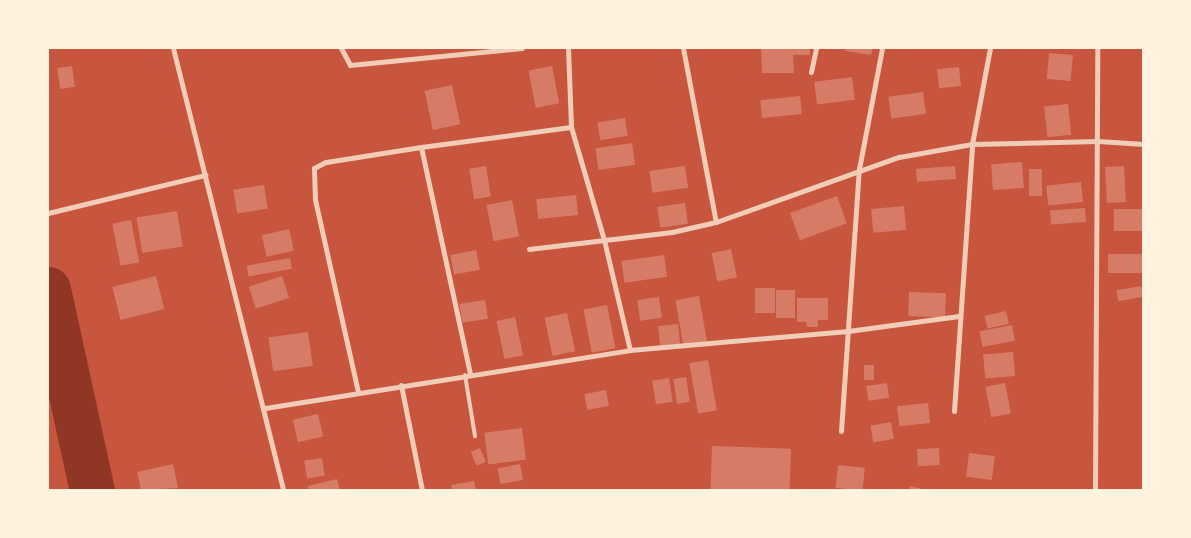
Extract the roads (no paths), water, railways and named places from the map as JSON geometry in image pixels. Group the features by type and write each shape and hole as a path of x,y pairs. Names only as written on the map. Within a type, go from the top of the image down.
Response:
{"street":[{"path":"172,48 265,408 283,490"},
{"path":"341,48 350,66 522,48"},
{"path":"455,48 457,55"},
{"path":"568,48 571,128 604,240 630,350"},
{"path":"684,48 716,222"},
{"path":"811,72 816,48"},
{"path":"841,431 859,169 882,48"},
{"path":"954,411 972,144 990,48"},
{"path":"1095,490 1097,48"},
{"path":"358,392 315,199 314,168 326,162 421,147 571,128"},
{"path":"529,249 672,232 716,222 899,156 972,144 1098,141 1144,144"},
{"path":"421,147 467,374"},
{"path":"48,213 205,175"},
{"path":"265,408 467,374 630,350 848,331 959,316"},
{"path":"401,385 422,490"}],"lane":[{"path":"467,374 475,436"}],"waterway":[{"path":"48,289 92,490"}]}
